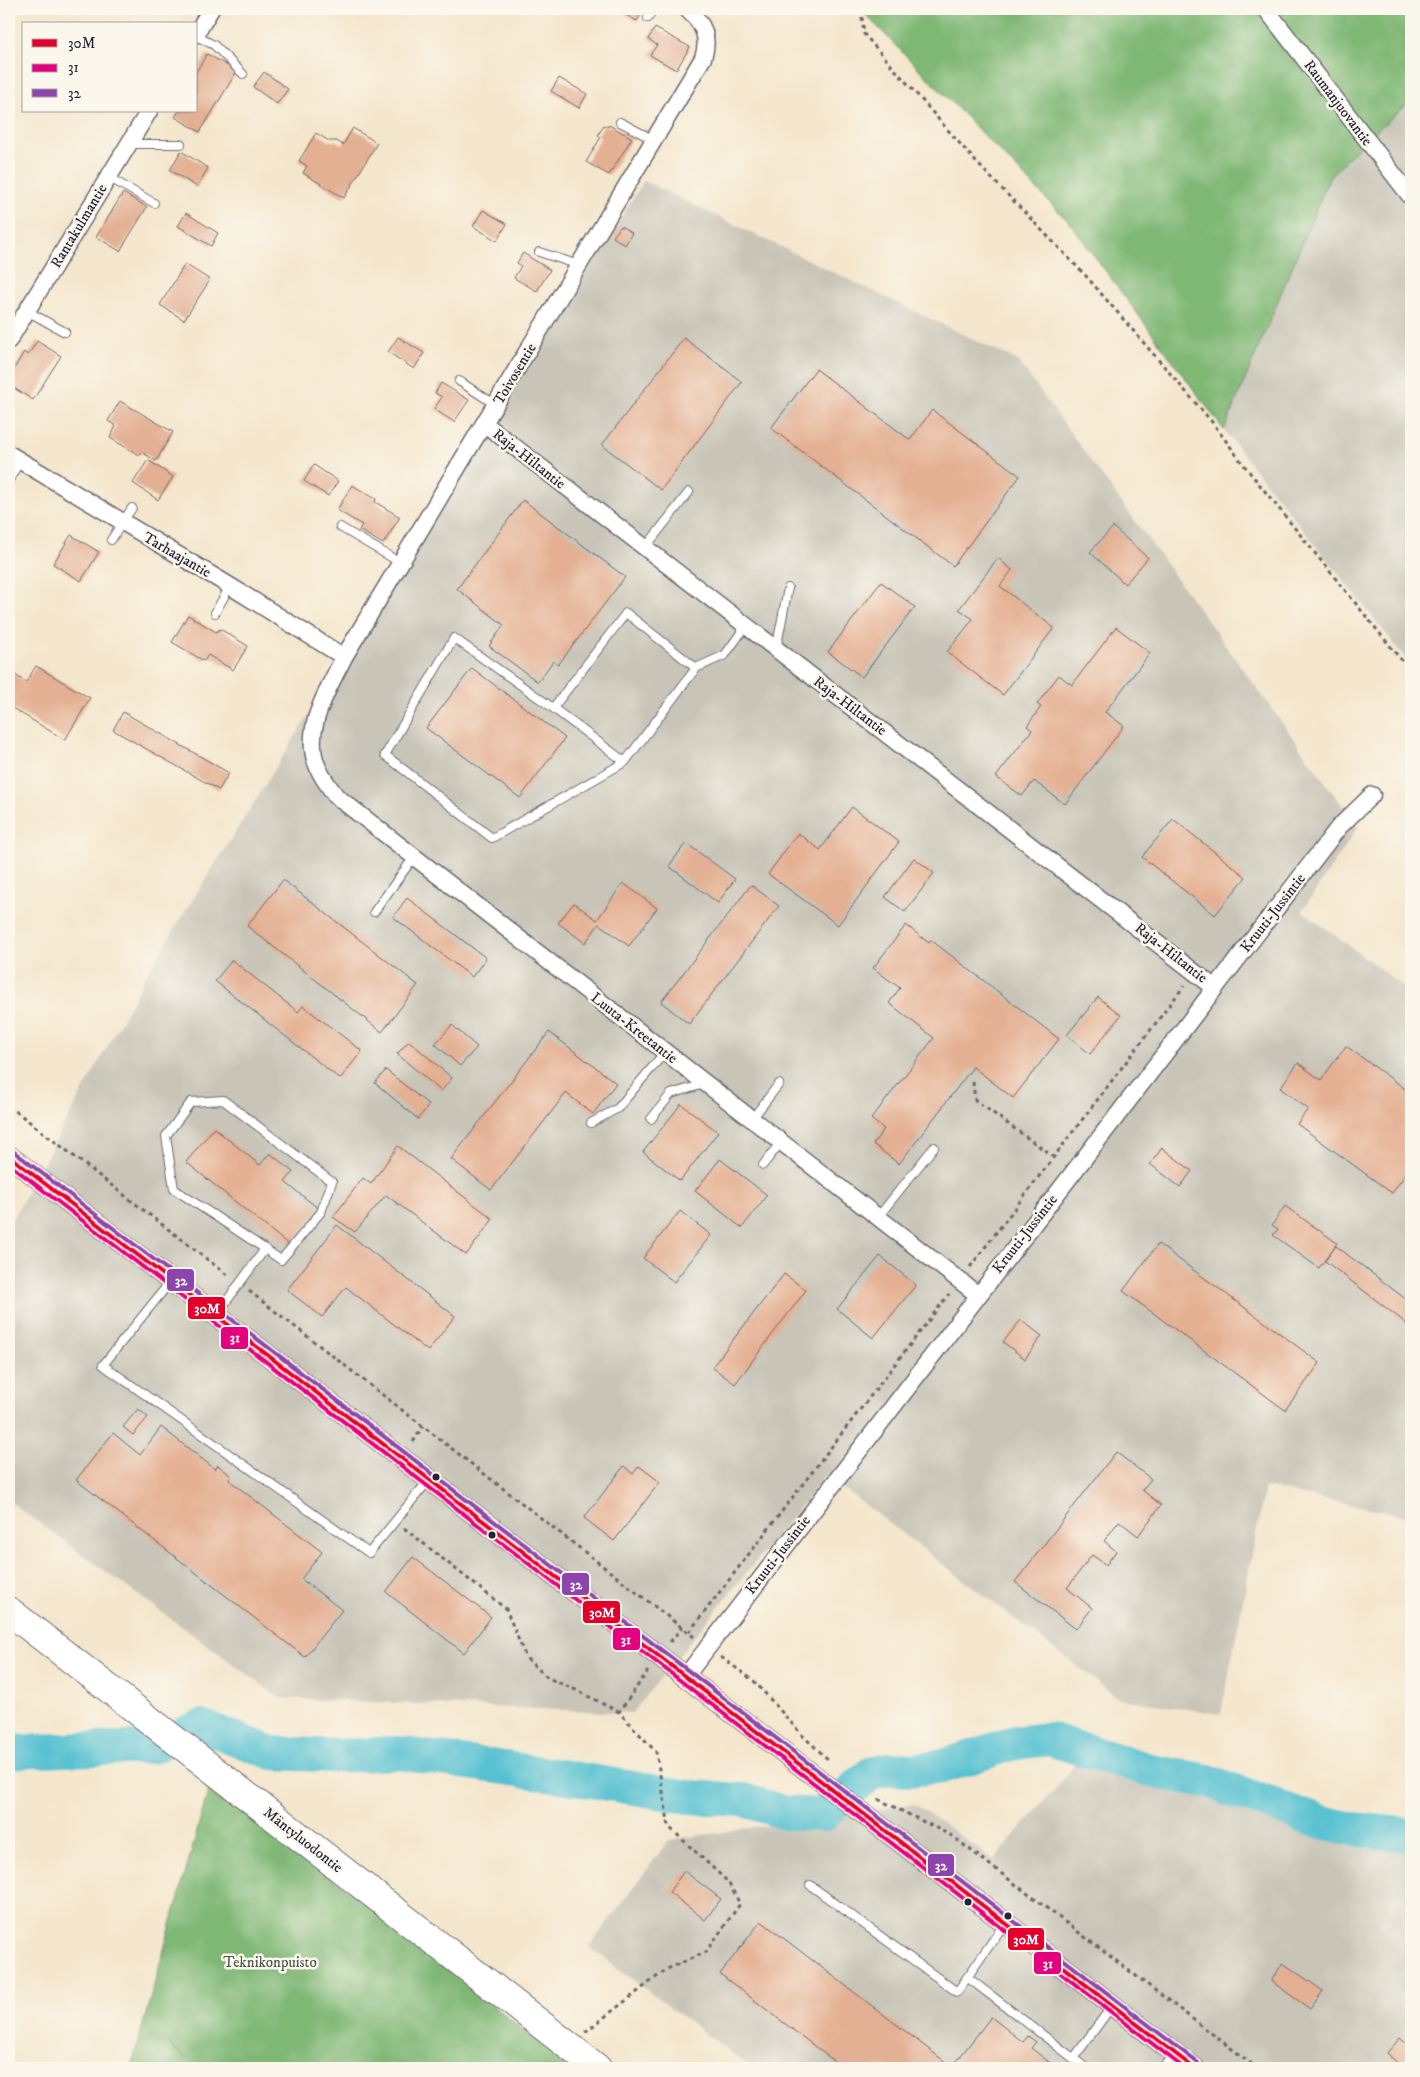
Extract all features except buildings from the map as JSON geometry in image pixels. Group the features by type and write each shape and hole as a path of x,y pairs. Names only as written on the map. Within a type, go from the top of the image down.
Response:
{"highway":[{"name":"Mäntyluodontie","path":"9,1611 597,2068"}],"street":[{"path":"198,32 212,9"},
{"name":"Toivosentie","path":"313,744 318,710 344,657 703,58 707,46 704,31 695,16 687,9"},
{"name":"Raumanjuovantie","path":"1266,9 1411,197"},
{"name":"Rantakulmantie","path":"9,340 148,112"},
{"name":"Raja-Hiltantie","path":"484,424 1215,988"},
{"name":"Tarhaajantie","path":"14,458 230,586 344,657"},
{"name":"Luuta-Kreetantie","path":"313,744 318,769 336,796 978,1295"},
{"name":"Kruuti-Jussintie","path":"685,1677 1339,827 1372,795"},
{"path":"9,1156 1113,2006 1168,2061 1194,2068"}],"lane":[{"path":"648,18 654,9"},
{"path":"198,36 214,45 242,74"},
{"path":"620,122 654,140"},
{"path":"129,144 181,144"},
{"path":"108,177 154,203"},
{"path":"539,252 579,265"},
{"path":"27,310 65,332"},
{"path":"459,382 496,405"},
{"path":"9,480 14,458"},
{"path":"645,548 689,492"},
{"path":"111,540 121,522 132,508"},
{"path":"340,526 401,563"},
{"path":"215,613 230,586"},
{"path":"776,650 788,588"},
{"path":"553,708 626,613 696,668"},
{"path":"625,762 454,638 385,755 492,838 625,762 696,668 725,655 746,626"},
{"path":"374,912 414,857"},
{"path":"591,1123 618,1108 665,1052"},
{"path":"651,1119 671,1094 706,1084"},
{"path":"752,1120 779,1084"},
{"path":"223,1100 332,1182 321,1212 281,1260 265,1248 174,1188 166,1136 191,1102 223,1100"},
{"path":"763,1165 782,1142"},
{"path":"878,1217 934,1147"},
{"path":"215,1315 265,1248"},
{"path":"171,1281 103,1365 369,1553 429,1480"},
{"path":"810,1885 957,1992 1006,1923"},
{"path":"967,1977 1086,2068"},
{"path":"1074,2059 1113,2006"}],"path":[{"path":"862,9 864,34 976,162 1086,276 1212,422 1243,464 1411,672"},
{"path":"689,1632 1195,972"},
{"path":"973,1082 975,1100 1054,1157"},
{"path":"9,1106 707,1647 754,1681 803,1736 835,1766"},
{"path":"418,1446 412,1441 423,1426"},
{"path":"395,1521 506,1609 526,1658 548,1678 619,1712 656,1752 669,1826 728,1882 740,1904 706,1952 667,1969 567,2045"},
{"path":"619,1712 659,1657"},
{"path":"876,1798 952,1836 1258,2068"}],"shaded area":[{"path":"1411,101 1411,665 1224,430 1330,176 1366,140"},
{"path":"644,181 1018,361 1358,827 1302,911 1411,992 1411,1517 1265,1487 1221,1714 1120,1699 826,1475 632,1713 280,1698 9,1501 9,1226 152,965"},
{"path":"1083,1756 1387,1841 1411,1840 1411,2068 752,2068 589,1947 669,1840 915,1804 994,1860"}],"green space":[{"path":"865,9 1411,9 1411,101 1366,140 1330,176 1224,430 1069,222 863,12"},
{"name":"Teknikonpuisto","path":"211,1781 571,2068 197,2068 167,2043 194,2068 131,2068"}],"waterway":[{"path":"9,1752 151,1747 202,1726 272,1753 336,1756 398,1753 554,1775 688,1797 744,1800 786,1813 823,1815 870,1774 887,1769 912,1770 944,1766 1014,1743 1049,1739 1156,1772 1208,1781 1317,1821 1353,1829 1411,1835"}],"transit line":[{"name":"32","path":"13,1151 1198,2063"},
{"name":"30M","path":"9,1156 1194,2068"},
{"name":"31","path":"9,1164 1184,2068"}]}
